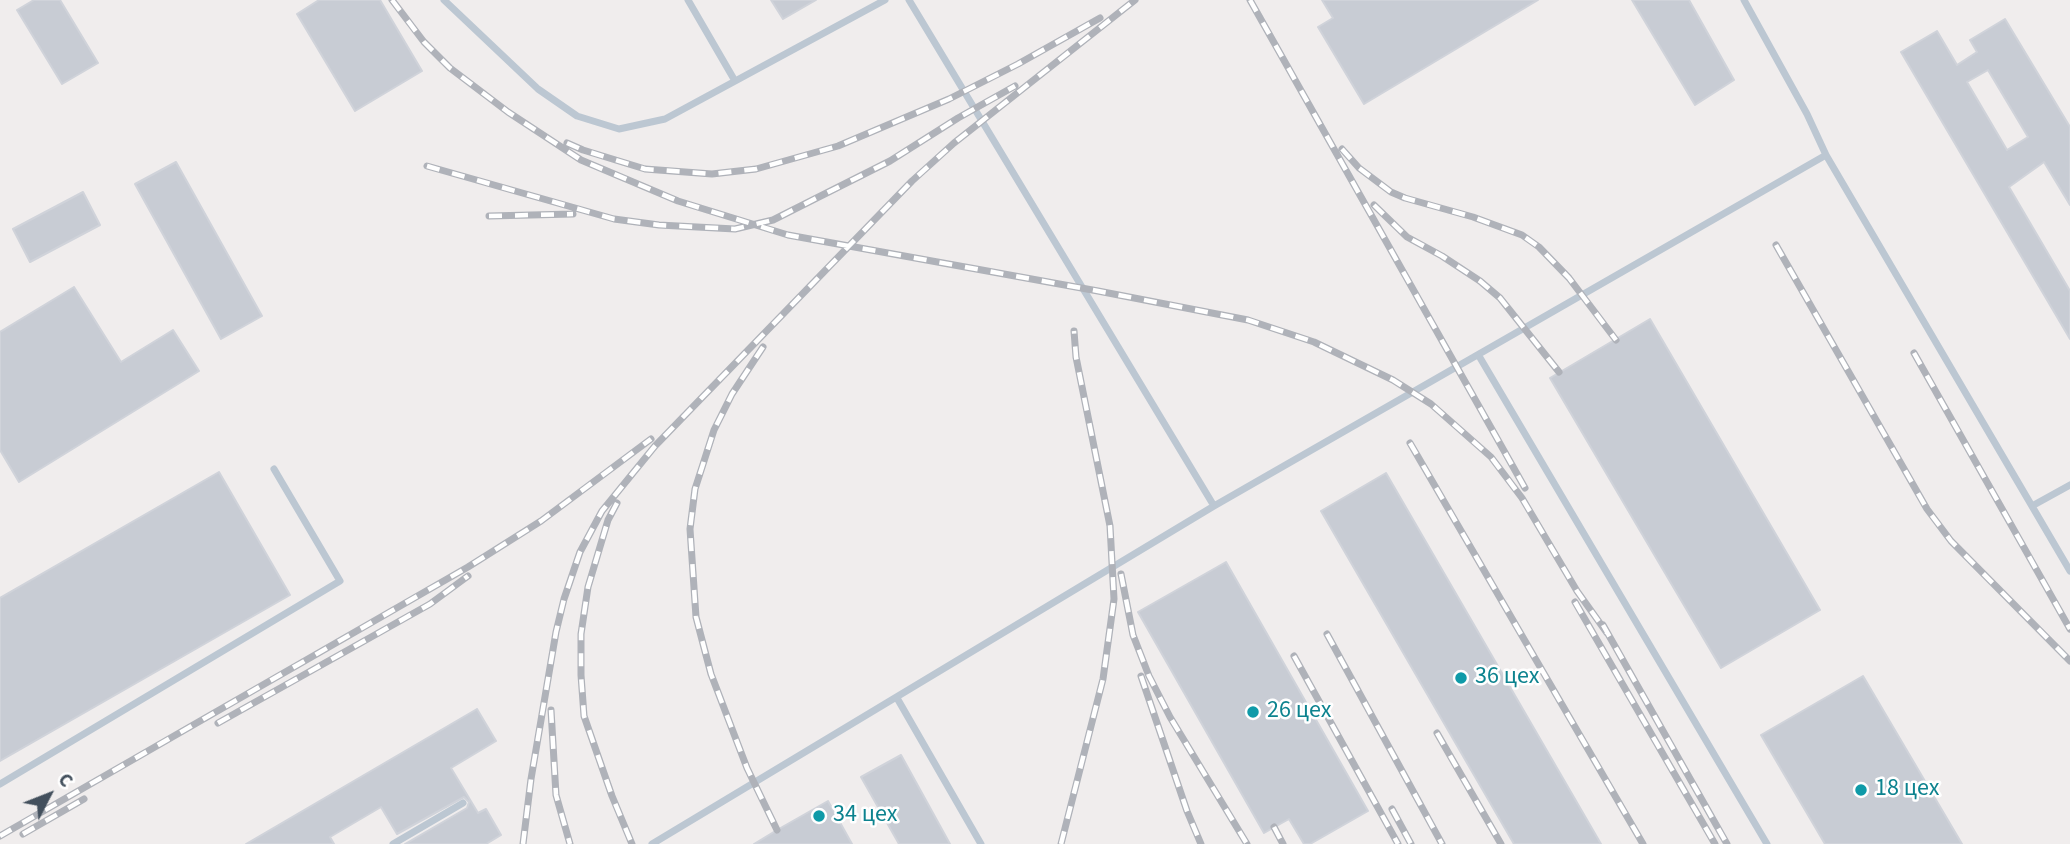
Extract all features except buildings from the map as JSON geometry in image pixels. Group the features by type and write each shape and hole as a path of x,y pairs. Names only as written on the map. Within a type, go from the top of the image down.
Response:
{"lane":[{"path":"444,0 538,89 577,116 619,129 665,119 885,0"},
{"path":"688,0 735,81"},
{"path":"909,0 1214,506"},
{"path":"1744,0 1807,114 1826,155 2070,571"},
{"path":"652,844 1214,506 1826,155"},
{"path":"1479,356 1767,844"},
{"path":"0,784 340,581 274,469"},
{"path":"2032,506 2070,485"},
{"path":"897,698 981,844"},
{"path":"393,844 463,803"}],"railway":[{"path":"392,0 424,42 450,68 508,112 581,160 678,201 788,235 1248,320 1314,342 1393,380 1431,404 1491,457 1522,498 1577,591 1607,633"},
{"path":"523,844 556,632 580,552 602,511 655,446 912,181 954,143 1135,0"},
{"path":"1250,0 1525,488"},
{"path":"567,143 645,169 712,174 756,169 838,146 949,99 1100,18"},
{"path":"427,166 614,219 659,225 735,229 773,220 890,161 1015,86"},
{"path":"1342,149 1359,168 1391,192 1522,235 1539,247 1569,278 1616,340"},
{"path":"1374,205 1407,237 1442,256 1500,298 1559,372"},
{"path":"489,216 573,214"},
{"path":"1776,245 1927,509 1951,541 2070,661"},
{"path":"1061,844 1103,679 1114,599 1110,526 1076,357 1074,331"},
{"path":"763,347 732,394 714,430 695,489 690,529 696,617 711,674 747,768 777,830"},
{"path":"1914,353 2070,629"},
{"path":"0,836 468,567 541,521 651,439"},
{"path":"1410,443 1643,844"},
{"path":"617,503 608,520 588,587 581,634 581,675 584,716 632,844"},
{"path":"1121,574 1133,635 1149,676 1170,717 1247,844"},
{"path":"218,723 430,604 468,576"},
{"path":"1575,602 1715,844"},
{"path":"1603,625 1727,844"},
{"path":"1327,634 1442,844"},
{"path":"1294,656 1398,844"},
{"path":"1141,676 1201,844"},
{"path":"551,710 556,795 570,844"},
{"path":"1437,733 1501,844"},
{"path":"23,834 84,799"},
{"path":"1392,809 1411,844"},
{"path":"1274,827 1283,844"}],"place":[{"name":"36 цех","path":"1461,678"},
{"name":"26 цех","path":"1253,712"},
{"name":"18 цех","path":"1861,790"},
{"name":"34 цех","path":"819,816"}]}
